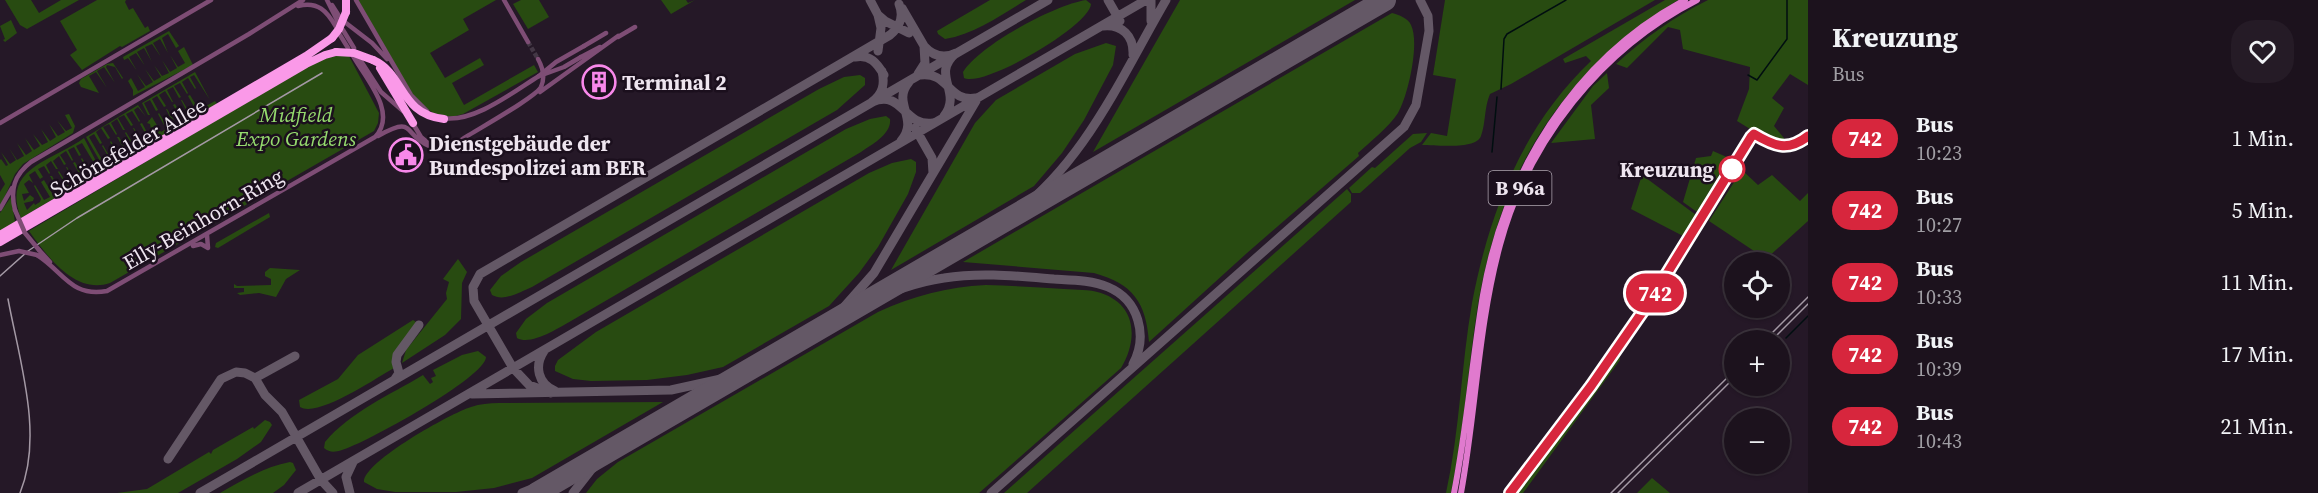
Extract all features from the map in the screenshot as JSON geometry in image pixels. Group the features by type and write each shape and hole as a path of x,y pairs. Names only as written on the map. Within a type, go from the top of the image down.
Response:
{"highway":[{"name":"Schönefelder Allee","path":"0,235 306,56 332,38 342,18"},
{"name":"Schönefelder Allee","path":"0,242 306,64 336,52 354,53 373,60"},
{"path":"373,60 385,68 416,108 432,117 444,119"},
{"path":"373,60 413,123"}],"main road":[{"name":"B 96a","path":"1454,493 1464,441 1484,294 1496,240 1515,188 1532,152 1572,94 1604,59 1639,29 1685,0"},
{"name":"B 96a","path":"1461,493 1489,295 1500,246 1521,185 1539,151 1560,119 1589,83 1635,40 1658,23 1697,0"}],"street":[{"path":"0,123 211,0"},
{"path":"0,209 20,171 38,157 303,0"},
{"path":"328,0 342,18 372,43 396,70"},
{"path":"356,0 418,104 444,119 474,114 539,76 569,64 635,27"},
{"path":"504,0 528,42"},
{"path":"293,7 305,4 318,6 342,18"},
{"path":"342,18 351,48"},
{"path":"539,76 556,62 605,34"},
{"path":"360,58 381,92 394,102 413,123 420,137 433,147 442,148 461,140 534,95 618,36"},
{"path":"353,56 384,112 384,124 375,137"},
{"path":"534,95 543,79 543,69 538,59"},
{"name":"Elly-Beinhorn-Ring","path":"13,184 15,210 38,253 78,289 91,293 107,291 375,137 400,126 410,130 422,143 433,147"},
{"path":"1510,493 1591,386 1650,301 1747,143"},
{"path":"184,248 198,244 208,248 207,235"},
{"path":"0,255 20,251 38,253"}],"green space":[{"path":"5,0 31,0 39,13 61,0 79,0 27,29 20,25"},
{"path":"97,0 126,0 129,10 133,8 145,28 148,26 150,31 120,46 82,70 70,55 77,50 60,21"},
{"path":"358,0 496,0 463,19 469,30 430,53 445,78 480,58 484,65 452,83 464,105 534,65 538,72 463,114 452,117 433,113 416,100"},
{"path":"521,0 539,0 549,17 528,29 513,4"},
{"path":"661,0 686,0 688,3 695,0 671,14"},
{"path":"990,0 1026,0 967,33 945,39 938,34 937,31"},
{"path":"1086,0 1091,4 1086,14 1055,40 992,74 975,79 964,78 963,72 972,61 1001,39 1038,18 1072,3"},
{"path":"1180,0 1355,0 1093,152"},
{"path":"1445,0 1655,0 1490,94 1483,131 1478,140 1454,146 1422,145 1431,133 1447,136 1456,79 1433,75"},
{"path":"1665,0 1678,0 1637,29 1601,60 1570,93 1543,129 1521,168 1503,210 1489,255 1478,304 1463,423 1451,493 1446,493 1472,303 1488,236 1512,172 1546,113 1591,61 1586,56 1565,63 1563,59"},
{"path":"1708,0 1808,0 1808,85 1790,74 1772,98 1784,108 1774,126 1788,143 1773,143 1737,121 1749,89 1750,67 1683,49 1680,30 1668,27 1627,68 1616,64 1660,29"},
{"path":"1392,13 1403,17 1410,23 1414,44 1409,82 1398,113 1385,129 1358,153 1359,156 1149,342 1141,305 1128,289 1107,277 1094,273 963,262"},
{"path":"11,20 17,33 5,42 0,26"},
{"path":"169,31 179,46 176,48 168,34 162,38 168,53 160,39 153,43 161,57 152,44 145,47 152,62 144,48 137,52 145,66 136,53 129,57 137,71 128,58 124,60 123,57"},
{"path":"1106,43 1116,46 1113,65 1084,120 1062,153 1034,186 891,270 975,123 996,100 1075,54"},
{"path":"184,47 193,65 133,96 133,90 128,81 131,78 138,91 145,87 137,74 146,86 153,82 145,69 154,81 161,77 154,65 162,76 169,73 162,60 170,72 177,68 170,55 178,67 185,63 178,51"},
{"name":"Midfield Expo Gardens","path":"349,56 379,113 374,131 110,283 97,285 85,283 63,271 29,231 318,60"},
{"path":"113,63 122,79 115,67 107,65 115,83 104,67 97,71 107,88 96,72 89,76 99,93 81,87 79,83 81,79 107,64"},
{"path":"195,72 210,100 194,75 190,77 195,89 188,78 182,82 187,94 180,83 174,86 181,97 179,98 173,87 167,90 173,102 165,91 159,95 166,106 164,107 157,96 152,99 158,110 156,111 150,100 144,103 150,115 148,115 142,103"},
{"path":"1607,73 1609,88 1591,105 1595,139 1551,143 1593,86"},
{"path":"860,75 865,78 865,85 837,110 532,287 507,297 492,295 490,290 501,276 521,262 819,89 844,77"},
{"path":"190,95 199,110 215,101 217,104 21,218 17,201 18,188 23,177 33,168 84,138 98,165 97,168 82,143 76,146 81,155 79,156 74,147 68,150 72,161 66,151 60,155 66,164 64,165 59,156 53,161 58,169 51,161 46,165 49,174 44,166 38,169 43,177 40,179 35,171 29,175 33,183 29,180 24,184 29,193 22,194 24,201 30,195 34,198 33,201 24,203 27,210 41,199 35,185 44,200 50,197 41,182 44,180 53,195 59,192 50,176 60,191 67,187 59,171 68,186 74,183 66,167 76,182 82,178 73,163 75,162 83,177 89,174 82,158 91,173 109,164 111,161 103,145 112,161 118,157 111,141 120,156 126,153 117,137 128,152 134,148 126,132 135,147 141,144 133,128 143,143 149,140 140,124 142,123 150,138 156,134 153,134 153,129 147,123 152,117 161,132 166,129 159,113 168,128 174,125 166,109 176,124 182,120 173,105 175,104 183,119 189,116 181,100 191,115 197,112 188,96"},
{"path":"138,105 146,117 138,107 134,110 139,122 132,111 126,114 133,125 131,126 124,115 118,118 125,130 117,119 111,123 116,135 109,124 103,127 110,138 108,139 101,128 96,132 102,143 100,144 94,134 89,137 104,163 101,163 86,137"},
{"path":"69,114 75,126 73,133 23,164 15,174 0,207 0,192 5,184 0,175 0,160 6,166 8,165 1,152 10,164 16,160 9,148 17,160 24,156 17,143 26,155 32,151 25,138 34,150 40,146 33,134 42,145 48,142 41,129 50,141 56,137 49,124 58,136 65,132 57,120 66,131 72,128 65,115"},
{"path":"886,116 890,119 888,130 861,152 559,328 530,340 517,338 516,333 526,319 547,303 846,129 870,119"},
{"path":"1427,133 1421,142 1410,148 1360,193 1352,193 1349,188 1413,134"},
{"path":"1713,151 1729,158 1697,212 1683,202 1696,158 1711,156"},
{"path":"911,159 916,162 916,172 908,194 878,247 859,273 829,306 723,367 687,375 647,380 591,381 573,379 555,371 558,360 596,332 869,173 892,163"},
{"path":"1742,170 1758,185 1772,175 1800,201 1808,193 1808,221 1774,252 1756,252 1709,221"},
{"path":"1642,175 1696,215 1683,236 1631,209"},
{"path":"1347,189 1351,194 1351,202 1027,493 1004,493"},
{"path":"11,197 15,222 0,231 0,213"},
{"path":"269,213 270,217 218,248 215,247 216,243"},
{"path":"458,259 467,272 462,283 461,319 445,335 402,363 406,350 447,299 449,282 443,279"},
{"path":"270,268 300,270 286,279 276,297 259,293 240,295 237,293 244,292 244,288 234,288 234,284 237,286 271,285 271,279 265,276 265,272"},
{"path":"986,285 1101,293 1122,306 1128,315 1132,335 1121,368 979,493 586,493 597,479 618,462 878,312 930,293"},
{"path":"413,320 416,322 395,352 394,368 333,402 308,409 300,407 299,400 338,379 358,355"},
{"path":"1619,350 1620,360 1523,493 1513,493"},
{"path":"478,351 486,357 481,366 446,394 355,445 335,452 324,448 325,442 335,431 371,405 423,375 430,384 433,382 431,378 436,376 433,370 462,355"},
{"path":"663,402 532,478 494,488 456,492 395,492 377,489 364,482 367,473 392,451 428,428 474,406 495,403"},
{"path":"265,420 272,425 261,442 237,459 178,493 117,493 147,489 209,452 211,454 213,450 253,427 254,429"},
{"path":"290,462 296,470 284,485 273,493 220,493 262,471"},
{"path":"1652,478 1670,493 1637,493"}],"waterway":[{"path":"1501,89 1504,39 1507,34 1566,0"},
{"path":"1748,75 1757,80 1787,39 1787,0"},
{"path":"1492,152 1497,97"},
{"path":"1790,334 1808,316"}],"taxiway":[{"path":"870,0 878,15"},
{"path":"200,493 1048,0"},
{"path":"1108,0 1120,21"},
{"path":"298,493 1146,0"},
{"path":"1151,0 1151,21"},
{"path":"1006,220 1033,199 1078,148 1098,120 1166,0"},
{"path":"991,493 1404,127 1416,105 1429,31 1428,16 1420,0"},
{"path":"551,393 529,385 513,368 474,301 473,287 480,274 890,35 900,21 899,4"},
{"path":"902,8 927,51"},
{"path":"878,51 881,28 878,15 909,33"},
{"path":"1103,26 1116,27 1126,33 1133,48 1133,55"},
{"path":"924,46 939,55 947,56 956,53 946,69 950,99 944,116"},
{"path":"918,74 925,63 924,46"},
{"path":"855,57 869,58 884,75"},
{"path":"882,71 882,88 879,96 872,102 882,99 890,100 915,120 933,123"},
{"path":"920,75 937,78 960,96 976,98"},
{"path":"901,141 908,125 903,97 909,82"},
{"path":"803,339 844,307 874,273 976,101"},
{"path":"915,128 932,158 933,173"},
{"path":"861,305 912,285 958,276 1012,276 1095,283 1119,293 1127,301 1138,320 1140,342 1133,364"},
{"path":"395,379 399,373 397,355 419,325"},
{"path":"544,351 539,363 539,374 545,384 555,391"},
{"path":"255,378 295,356"},
{"path":"472,394 671,390 721,379 762,363"},
{"path":"168,459 221,379 236,372 245,373 255,378 265,395 282,412 321,480 333,493"},
{"path":"573,493 591,470 618,446"},
{"path":"350,493 346,477 353,462"},
{"path":"522,493 576,471"}],"runway":[{"path":"537,493 1385,0"}],"tunnel":[{"path":"528,42 538,59"}],"tram line":[{"path":"1775,330 1808,297"},
{"path":"1611,493 1724,381"}],"railway":[{"path":"0,276 28,251 77,218 322,73"},
{"path":"8,299 23,371 30,422 27,470 20,493"},
{"path":"1782,330 1808,304"},
{"path":"1618,493 1724,388"}],"bus line":[{"name":"742","path":"1510,493 1591,386 1650,301 1751,137 1754,134 1772,145 1785,147 1804,140 1808,136"}],"place":[{"name":"Terminal 2","path":"599,82"},
{"name":"Dienstgebäude der Bundespolizei am BER","path":"406,155"},
{"name":"Kreuzung","path":"1732,169"}]}
